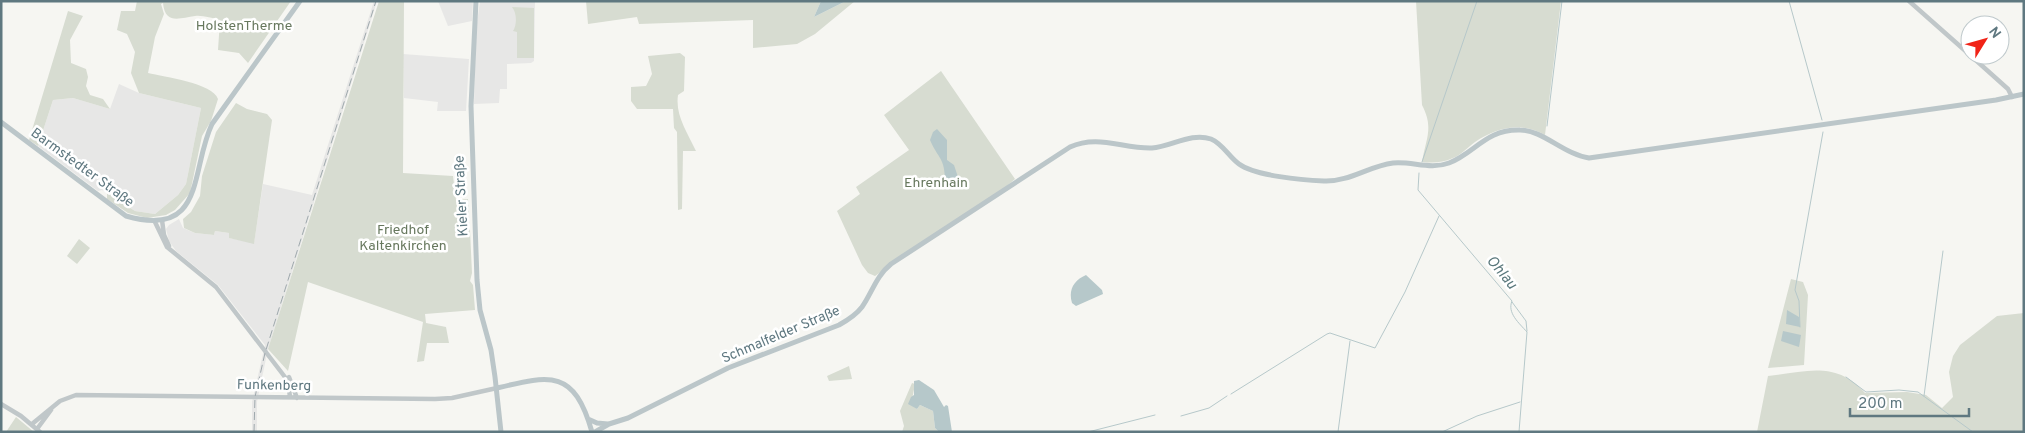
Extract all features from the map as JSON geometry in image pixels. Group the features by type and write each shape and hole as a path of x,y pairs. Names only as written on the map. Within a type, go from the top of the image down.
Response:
{"main road":[{"name":"Barmstedter Straße","path":"1,122 126,216 144,221 155,222 162,220 179,212 188,203 196,186 204,148 212,124 300,1"},
{"name":"Kieler Straße","path":"476,1 471,106 477,280 480,310 491,350 501,432"},
{"name":"Schmalfelder Straße","path":"593,431 628,418 728,368 839,325 856,314 862,307 877,278 891,264 1070,147 1081,142 1092,141 1156,148 1191,138 1202,138 1218,143 1238,164 1247,170 1262,174 1323,181 1338,180 1382,165 1394,163 1427,166 1449,163 1488,137 1521,130 1531,131 1577,156 1596,157 2024,94"},
{"path":"497,388 538,379 557,380 566,385 577,396 593,431"},
{"path":"588,419 597,423 609,424"}],"street":[{"path":"1910,1 1960,46"},
{"path":"1981,65 2008,89 2012,97"},
{"path":"162,220 164,235 172,252"},
{"path":"155,222 163,241 172,252 223,295 288,381 290,398"},
{"path":"278,368 289,377 297,398"},
{"name":"Funkenberg","path":"32,424 66,397 76,395 452,398 497,388"},
{"path":"1,404 38,430"},
{"name":"Funkenberg","path":"38,430 53,406"}],"shaded area":[{"path":"374,1 377,1 268,349 257,402 257,432 252,432 252,402 265,345 218,285 176,251 169,241 166,229 179,219 183,228 195,233 214,235 215,231 229,233 229,238 254,243 263,184 312,195"},
{"path":"438,1 473,1 472,21 448,26"},
{"path":"480,1 535,1 534,61 531,63 507,64 507,89 500,89 499,103 474,104 476,30"},
{"path":"821,1 846,1 814,17"},
{"path":"403,54 469,59 466,111 437,111 438,102 404,98"},
{"path":"119,84 139,93 201,108 186,184 178,195 155,214 135,211 102,190 98,191 38,146 53,100 73,98 110,109"},
{"path":"937,129 947,140 947,160 954,165 959,180 955,185 948,186 945,182 944,168 930,140 933,132"},
{"path":"1086,275 1102,290 1103,294 1076,306 1072,303 1071,298 1073,286"},
{"path":"1787,310 1799,317 1800,327 1786,324"},
{"path":"1783,331 1801,335 1799,347 1781,341"},
{"path":"919,380 934,390 944,407 948,406 952,432 939,432 935,428 933,411 920,405 917,409 908,404 914,395 914,381"}],"green space":[{"name":"HolstenTherme","path":"137,1 291,1 248,63 239,53 218,50 220,20 198,16 179,19 170,17 164,10 163,3 161,4 164,14 155,37 148,73 198,85 214,93 218,99 211,121 202,136 190,193 175,210 166,215 147,218 128,213 107,199 107,193 135,211 155,214 178,195 186,184 201,108 139,93 131,73 135,52 127,34 117,30 121,11 135,11"},
{"name":"Friedhof Kaltenkirchen","path":"379,1 404,1 403,173 453,176 456,200 468,199 469,223 467,227 470,230 472,273 470,281 473,285 475,310 425,314 426,323 446,327 449,343 427,343 424,361 417,362 423,322 308,282 288,371 268,349"},
{"path":"586,1 821,1 814,17 846,1 855,1 815,34 797,44 753,48 753,20 639,24 637,17 588,24"},
{"path":"1416,1 1561,1 1545,135 1527,128 1509,128 1483,137 1453,158 1438,162 1422,162 1427,139 1428,120 1422,105"},
{"path":"512,7 534,8 534,58 517,58 517,32 513,31 516,16"},
{"path":"68,11 83,16 70,40 71,63 86,69 88,77 86,86 90,95 103,99 110,109 73,98 53,100 38,146 29,140"},
{"path":"680,53 685,57 684,91 678,95 678,110 682,123 696,151 683,151 682,209 678,210 677,132 674,128 673,109 637,109 631,101 631,87 646,86 652,74 648,56"},
{"name":"Ehrenhain","path":"941,71 1015,179 1000,192 875,276 868,273 862,265 837,211 860,194 856,187 909,150 884,115"},
{"path":"236,103 247,109 267,114 272,120 254,244 229,238 229,233 215,231 214,235 195,233 184,228 183,219 191,212 200,196 202,176 216,132"},
{"path":"79,239 90,248 77,264 67,256"},
{"path":"1791,279 1803,282 1808,295 1804,365 1768,368"},
{"path":"2024,313 2024,432 1757,432 1768,376 1795,372 1832,372 1854,383 1865,393 1907,392 1926,395 1942,408 1953,397 1949,372 1953,356 1960,345 1997,316"},
{"path":"849,366 852,379 829,381 827,376"},
{"path":"912,383 915,384 912,398 913,406 917,409 920,405 933,411 935,428 939,432 902,432 904,426 900,411"},
{"path":"16,417 34,432 6,432"}],"waterway":[{"name":"Ohlau","path":"1422,162 1477,1"},
{"path":"1547,126 1562,1"},
{"path":"1789,1 1822,120"},
{"path":"1800,327 1799,301 1795,290 1823,132"},
{"name":"Ohlau","path":"1419,173 1418,190 1512,301 1512,314 1527,332 1519,432"},
{"path":"1231,394 1330,333 1375,348 1405,292 1439,216"},
{"path":"1924,396 1943,251"},
{"path":"1512,302 1526,321 1527,331"},
{"path":"1338,432 1350,341"},
{"path":"1846,377 1866,392 1899,390 1918,392 1973,432"},
{"path":"1181,416 1209,408 1227,396"},
{"path":"1442,432 1477,416 1520,402"},
{"path":"1088,432 1155,415"}],"railway":[{"path":"254,432 255,397 265,353 376,1"}]}
